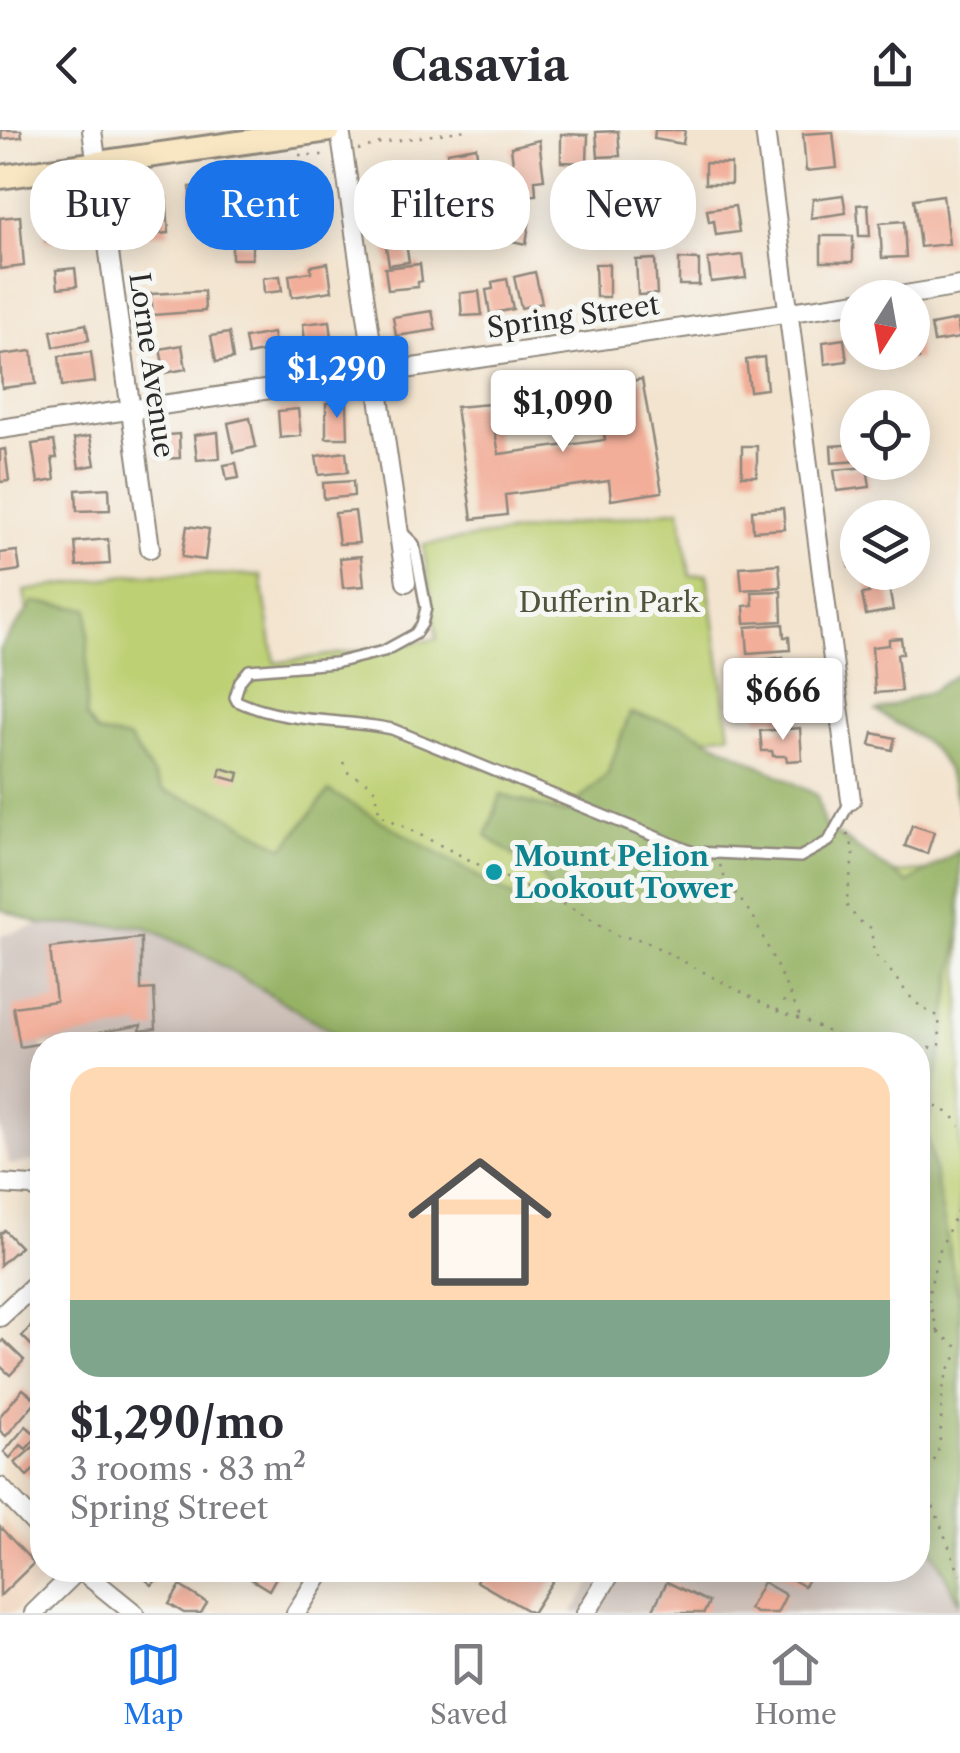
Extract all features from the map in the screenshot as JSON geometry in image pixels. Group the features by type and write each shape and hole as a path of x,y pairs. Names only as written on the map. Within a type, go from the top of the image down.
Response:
{"street":[{"name":"Lorne Avenue","path":"92,130 96,160"},
{"path":"111,160 329,130"},
{"path":"340,130 406,582"},
{"path":"766,130 851,800"},
{"path":"0,177 30,172"},
{"name":"Lorne Avenue","path":"108,250 150,548"},
{"path":"930,291 960,286"},
{"name":"Spring Street","path":"0,429 840,305"},
{"path":"0,1184 30,1186"},
{"path":"0,1317 30,1289"},
{"path":"0,1487 30,1518"},
{"path":"34,1613 67,1582"},
{"path":"95,1582 134,1613"},
{"path":"296,1613 315,1582"},
{"path":"586,1613 605,1582"}],"lane":[{"path":"398,530 414,544 426,608 416,634 384,652 336,663 250,670 240,681 235,697 251,707 288,718 354,721 392,729 693,852 800,857 829,842 851,800"}],"path":[{"path":"343,762 349,774 368,781 376,789 379,814 578,911 618,936 643,940 777,1011 828,1032"},
{"path":"835,830 849,835 854,850 846,905 871,928 874,954 888,966 898,983 926,1012 939,1016 940,1045 930,1047"},
{"path":"717,854 725,879 754,918 801,1019"},
{"path":"777,1011 790,993"},
{"path":"930,1102 952,1114 960,1126"},
{"path":"930,1289 938,1254 960,1205"},
{"path":"930,1305 938,1332"},
{"path":"930,1330 960,1350 948,1367 940,1403 938,1452 930,1466"},
{"path":"930,1497 960,1575"}],"shaded area":[{"path":"41,924 143,926 202,954 336,1032 30,1032 30,1162 9,1165 0,1129 0,936"},
{"path":"0,1516 30,1547 30,1582 45,1582 13,1613 0,1613"},
{"path":"930,1545 960,1602 960,1613 572,1613 592,1582 930,1582"}],"green space":[{"name":"Dufferin Park","path":"680,509 690,576 707,574 730,734 686,740 882,874 951,869 960,940 960,1605 930,1546 930,1032 451,1032 412,846 0,906 0,748 47,741 24,591 134,574 261,575 275,663 437,639 423,545"},
{"path":"34,602 89,609 86,717 97,733 129,739 164,791 216,809 284,848 329,791 524,903 563,909 541,875 486,836 501,795 565,813 607,775 630,713 681,725 817,795 824,825 908,883 960,850 960,933 930,1116 930,1032 333,1032 202,954 143,926 41,924 0,909 0,648"},
{"path":"960,672 960,813 942,760 922,740 876,711 930,692"},
{"path":"930,1150 960,1305 960,1602 930,1545"}],"building":[{"path":"1,130 21,130 22,137 2,139"},
{"path":"655,130 685,130 683,144 654,139"},
{"path":"618,131 620,156 598,157 596,132"},
{"path":"833,132 837,168 806,171 803,134"},
{"path":"561,134 588,135 587,160 561,160"},
{"path":"539,140 544,179 535,180 536,195 530,196 530,160 513,160 511,147"},
{"path":"476,147 478,160 448,160 447,152"},
{"path":"705,163 731,164 731,184 705,184"},
{"path":"843,195 846,213 811,218 813,199"},
{"path":"943,195 949,244 920,247 914,199"},
{"path":"165,196 169,233 165,233"},
{"path":"868,204 870,236 859,236 857,205"},
{"path":"735,206 739,232 716,235 707,210"},
{"path":"20,216 24,266 0,269 0,218"},
{"path":"904,221 906,257 882,258 880,223"},
{"path":"821,236 853,236 853,262 821,262"},
{"path":"232,250 252,250 252,259 232,259"},
{"path":"386,250 407,250 409,262 389,265"},
{"path":"743,255 746,278 711,282 708,259"},
{"path":"655,259 657,294 638,295 636,260"},
{"path":"679,259 699,260 699,285 679,285"},
{"path":"328,263 332,291 292,297 289,275 311,272 311,266"},
{"path":"420,264 422,281 418,287 388,290 385,268"},
{"path":"595,264 609,264 609,297 596,297"},
{"path":"75,268 77,286 58,288 56,270"},
{"path":"535,272 542,303 521,308 514,277"},
{"path":"280,276 282,291 264,293 263,278"},
{"path":"507,279 513,309 490,314 486,290 493,289 492,282"},
{"path":"204,291 205,311 153,315 151,294"},
{"path":"479,291 482,315 462,316 460,293"},
{"path":"432,311 436,330 396,336 393,317"},
{"path":"957,320 960,338 934,342 931,325"},
{"path":"330,321 333,347 306,350 303,324"},
{"path":"86,324 89,340 54,347 51,331"},
{"path":"229,333 233,359 216,362 211,336"},
{"path":"273,333 276,349 248,355 245,338"},
{"path":"840,340 840,362 825,364 823,342"},
{"path":"182,345 186,369 165,373 160,349"},
{"path":"32,351 36,384 2,388 0,355"},
{"path":"91,352 95,382 62,386 59,356"},
{"path":"764,357 767,389 750,391 746,360"},
{"path":"642,379 662,492 611,500 609,481 505,495 507,515 472,519 456,407 490,404 499,454 605,440 598,387"},
{"path":"326,403 347,403 348,438 326,438"},
{"path":"298,409 301,436 280,438 278,411"},
{"path":"250,418 256,447 234,452 228,423"},
{"path":"218,432 220,458 197,460 194,435"},
{"path":"179,434 180,458 158,459 156,436"},
{"path":"90,436 95,465 79,468 74,439"},
{"path":"54,441 55,480 38,483 32,444"},
{"path":"840,445 840,462 832,463 831,446"},
{"path":"742,446 757,446 757,476 742,476"},
{"path":"5,449 9,481 0,482 0,450"},
{"path":"346,452 348,472 319,475 316,456"},
{"path":"236,463 239,478 227,480 224,465"},
{"path":"840,469 840,480 869,480 870,487 837,491 834,470"},
{"path":"353,481 354,496 324,499 323,483"},
{"path":"109,488 110,510 77,511 76,490"},
{"path":"783,508 785,529 753,531 752,510"},
{"path":"355,511 359,543 339,544 335,513"},
{"path":"187,526 209,529 205,560 182,557"},
{"path":"108,539 110,564 77,566 75,542"},
{"path":"17,551 20,570 0,573 0,553"},
{"path":"361,556 364,586 343,588 340,558"},
{"path":"779,564 781,587 742,590 740,567"},
{"path":"868,590 890,590 893,610 866,615 862,594"},
{"path":"781,591 782,621 745,623 744,606 753,605 752,592"},
{"path":"783,624 790,650 748,653 746,627"},
{"path":"901,638 903,654 897,654 901,691 875,693 872,647 889,645 889,639"},
{"path":"783,657 786,677 794,676 796,687 760,692 755,661"},
{"path":"794,692 796,720 758,719 756,695"},
{"path":"800,728 802,760 787,761 786,756 762,751 760,731"},
{"path":"873,733 895,738 892,750 870,745"},
{"path":"221,768 239,773 237,781 219,776"},
{"path":"912,825 934,832 927,854 905,846"},
{"path":"141,938 141,990 154,989 156,1029 140,1031 141,1025 102,1032 30,1032 30,1045 20,1047 13,1007 56,1001 50,948"},
{"path":"4,1230 20,1247 0,1265 0,1234"},
{"path":"30,1327 30,1344 22,1336"},
{"path":"3,1340 24,1360 10,1375 0,1366"},
{"path":"23,1389 30,1394 30,1408 6,1436 0,1431 0,1416"},
{"path":"26,1426 30,1429 30,1445 26,1449 21,1445 10,1458 4,1452"},
{"path":"30,1450 27,1476 15,1463"},
{"path":"0,1527 30,1559 30,1567 0,1596"},
{"path":"256,1582 273,1582 269,1590"},
{"path":"478,1582 552,1582 532,1613"},
{"path":"667,1582 709,1602 704,1613 651,1613"},
{"path":"763,1582 786,1595 777,1613 749,1609"},
{"path":"180,1586 207,1603 201,1613 184,1613 169,1604"}],"place":[{"name":"Mount Pelion Lookout Tower","path":"494,872"}]}
